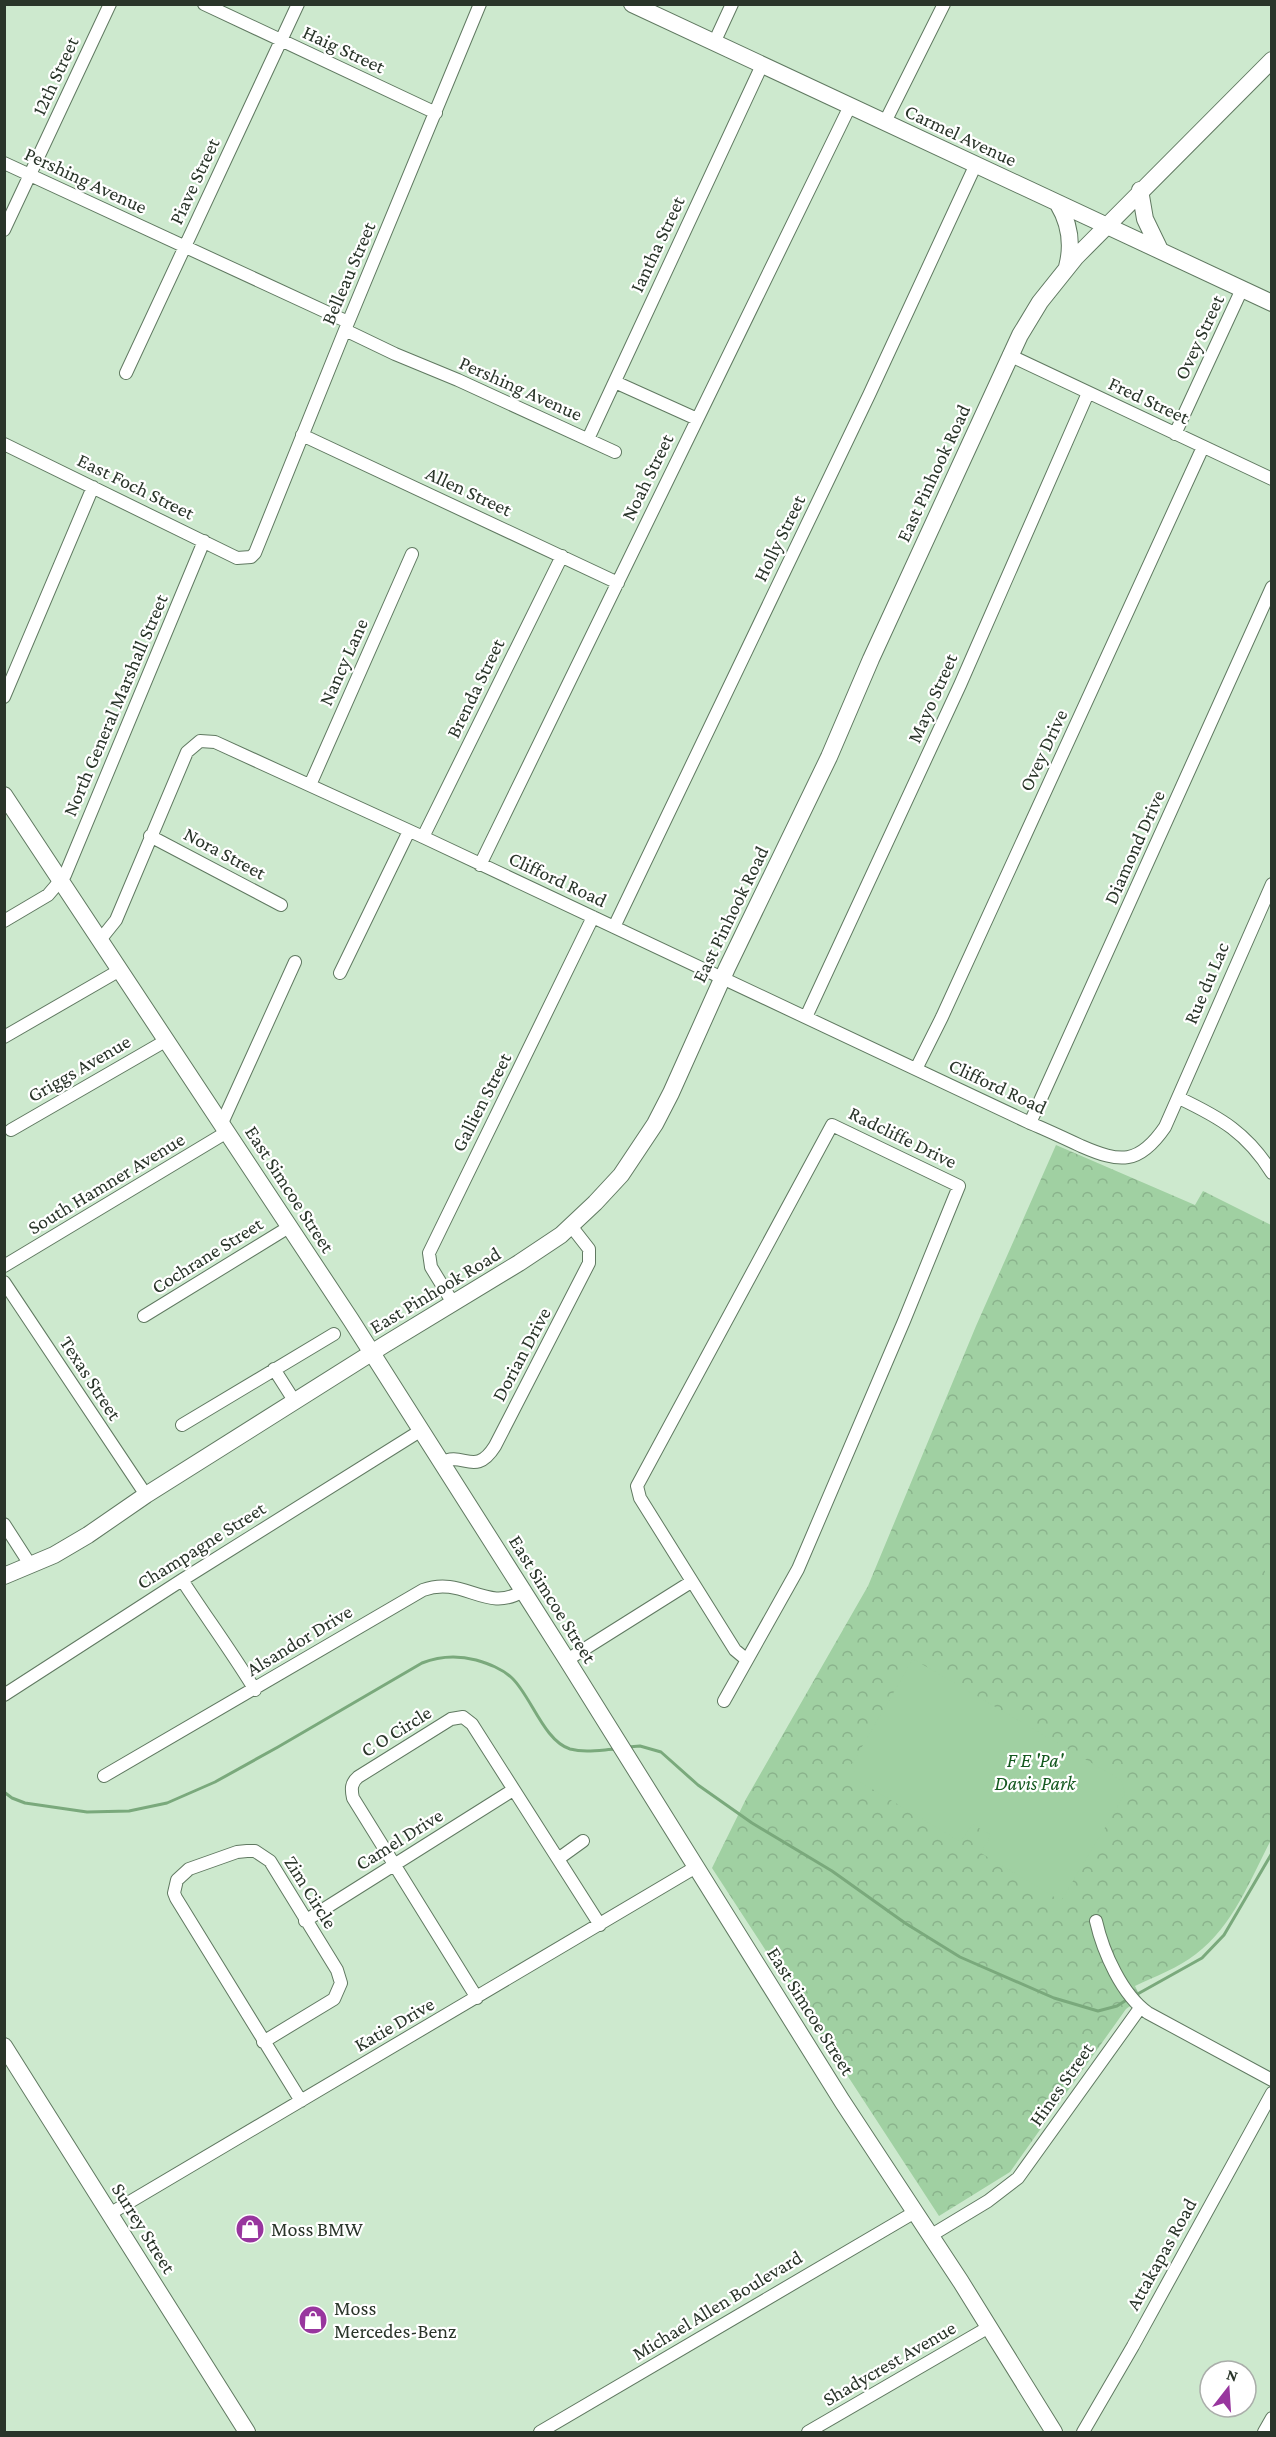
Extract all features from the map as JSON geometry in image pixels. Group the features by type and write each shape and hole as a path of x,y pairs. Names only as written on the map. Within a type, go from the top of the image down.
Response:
{"main road":[{"name":"Carmel Avenue","path":"632,4 1272,303"},
{"name":"East Pinhook Road","path":"4,1576 31,1566 88,1535 146,1495 371,1353 519,1263 571,1226 621,1175 655,1124 722,978 829,757 876,648 1010,355 1040,302 1067,268 1140,190 1272,60"},
{"path":"1140,190 1145,219 1160,250"},
{"path":"1058,204 1066,219 1070,238 1067,268"},
{"name":"East Simcoe Street","path":"4,795 371,1353 1054,2433"},
{"name":"Surrey Street","path":"4,2046 111,2213 247,2433"}],"street":[{"name":"12th Street","path":"4,230 110,4"},
{"name":"Haig Street","path":"204,4 436,113"},
{"name":"Piave Street","path":"126,373 298,4"},
{"name":"Belleau Street","path":"251,557 255,553 346,326 480,4"},
{"path":"714,43 732,4"},
{"path":"885,122 944,4"},
{"name":"Iantha Street","path":"588,439 762,64"},
{"name":"Noah Street","path":"480,865 850,106"},
{"name":"Pershing Avenue","path":"4,163 185,247 346,326 395,354 458,380 615,452"},
{"name":"Holly Street","path":"614,927 864,405 976,164"},
{"name":"Ovey Street","path":"1175,434 1242,290"},
{"name":"Fred Street","path":"1010,355 1272,479"},
{"path":"615,382 697,419"},
{"name":"Mayo Street","path":"806,1017 960,685 1088,393"},
{"name":"Allen Street","path":"303,435 618,583"},
{"name":"East Foch Street","path":"4,444 237,558 251,557"},
{"name":"Ovey Drive","path":"916,1069 942,1017 1203,447"},
{"path":"4,697 93,487"},
{"name":"North General Marshall Street","path":"61,882 204,541"},
{"name":"Nancy Lane","path":"310,785 412,554"},
{"name":"Brenda Street","path":"423,837 562,556"},
{"name":"Diamond Drive","path":"1030,1123 1272,587"},
{"name":"Clifford Road","path":"100,940 116,920 181,762 193,745 200,741 215,742 1103,1155"},
{"path":"340,973 409,831"},
{"name":"Nora Street","path":"150,836 281,905"},
{"path":"4,921 48,895 61,882"},
{"name":"Rue du Lac","path":"1103,1155 1125,1159 1146,1149 1165,1127 1272,885"},
{"name":"Gallien Street","path":"453,1303 431,1267 429,1253 593,917"},
{"path":"225,1128 295,962"},
{"path":"4,1037 120,969"},
{"name":"Griggs Avenue","path":"12,1130 167,1040"},
{"path":"1179,1098 1232,1126 1257,1150 1272,1173"},
{"name":"Radcliffe Drive","path":"724,1701 747,1660 798,1569 904,1321 958,1186 832,1125 639,1480 640,1498 735,1650 747,1660"},
{"name":"South Hamner Avenue","path":"4,1266 225,1128"},
{"name":"Dorian Drive","path":"441,1463 451,1459 470,1463 479,1462 489,1455 495,1446 589,1263 589,1249 571,1226"},
{"name":"Cochrane Street","path":"144,1316 289,1227"},
{"name":"Texas Street","path":"4,1282 146,1495"},
{"path":"182,1425 334,1334"},
{"path":"274,1369 294,1402"},
{"name":"Champagne Street","path":"4,1695 420,1431"},
{"path":"4,1524 31,1566"},
{"path":"182,1580 224,1640 255,1690"},
{"path":"567,1660 691,1582"},
{"name":"Alsandor Drive","path":"104,1776 428,1588 455,1587 497,1600 509,1599 523,1591"},
{"name":"C O Circle","path":"477,1998 353,1798 351,1786 358,1777 451,1719 459,1716 472,1724 600,1925"},
{"name":"Camel Drive","path":"305,1921 513,1790"},
{"path":"558,1859 584,1841"},
{"name":"Zim Circle","path":"263,2042 334,1999 341,1988 337,1970 270,1861 255,1851 237,1852 189,1869 182,1874 174,1893 179,1905 263,2042 301,2101"},
{"name":"Katie Drive","path":"111,2213 696,1867"},
{"path":"1096,1921 1102,1947 1137,2006 1272,2080"},
{"name":"Hines Street","path":"930,2236 988,2201 1018,2178 1137,2006"},
{"name":"Attakapas Road","path":"1083,2433 1272,2093"},
{"name":"Michael Allen Boulevard","path":"540,2433 915,2212"},
{"name":"Shadycrest Avenue","path":"808,2433 989,2327"},
{"path":"1264,2433 1272,2418"}],"green space":[{"name":"F E 'Pa' Davis Park","path":"1056,1145 1195,1205 1203,1191 1271,1225 1271,1840 1240,1902 1209,1943 1182,1964 1135,1986 1141,1998 1126,2009 1010,2172 939,2216 712,1868 746,1799 868,1586 976,1326"},
{"path":"1265,1561 1271,1561 1271,1590 1265,1590"},
{"path":"913,1659 1121,1780 1125,1794 1061,1901 981,1853 991,1835 972,1824 961,1842 857,1780 852,1764"}],"waterway":[{"path":"4,1792 25,1803 87,1812 129,1811 167,1803 215,1782 422,1663 448,1657 476,1660 495,1667 512,1678 545,1728 561,1744 570,1749 581,1751 616,1749"},
{"path":"628,1747 640,1746 661,1752 698,1785 752,1823 832,1871 905,1923 960,1957 1054,1998 1098,2011 1117,2006 1128,1999"},
{"path":"1134,1996 1202,1958 1224,1935 1272,1853"}],"place":[{"name":"Moss BMW","path":"250,2229"},
{"name":"Moss Mercedes-Benz","path":"313,2320"}]}
